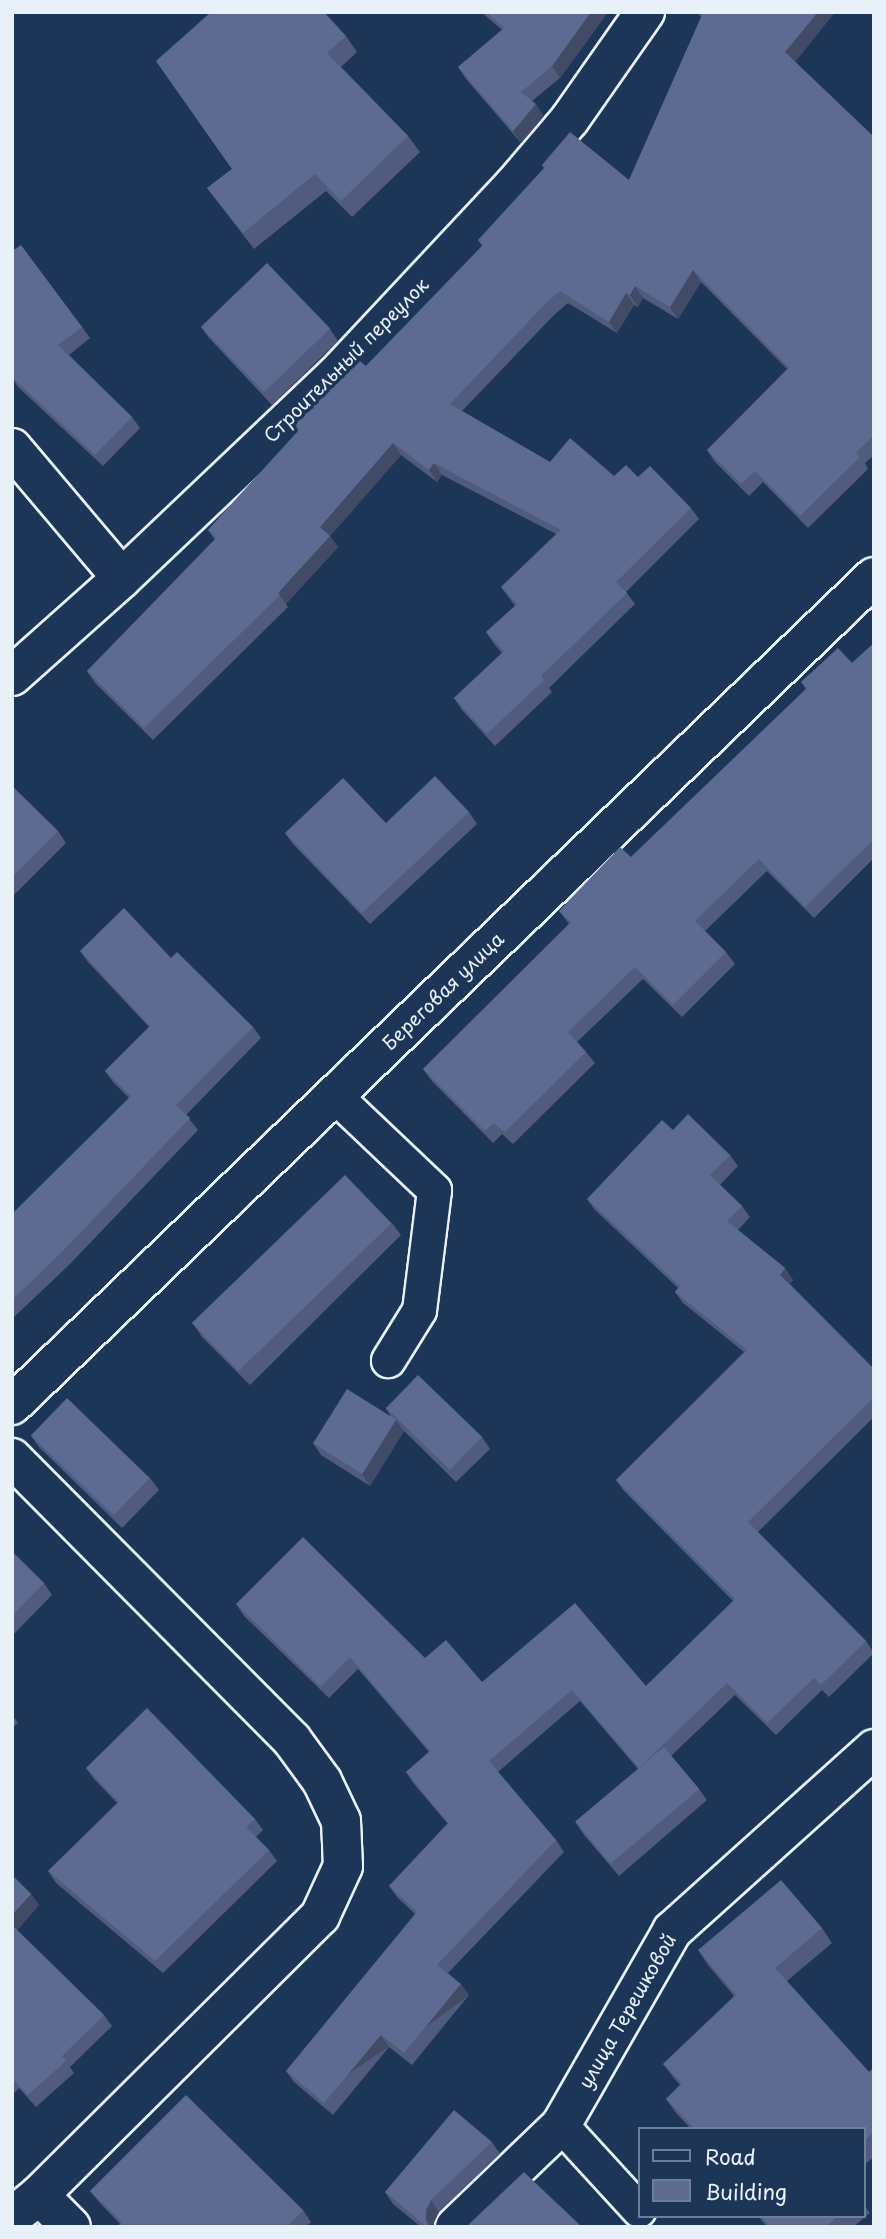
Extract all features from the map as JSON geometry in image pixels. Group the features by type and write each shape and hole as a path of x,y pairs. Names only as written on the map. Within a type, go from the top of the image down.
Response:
{"street":[{"name":"Строительный переулок","path":"12,676 122,578 336,375 513,186 570,119 645,12"},
{"path":"12,448 122,578"},
{"name":"Береговая улица","path":"12,1405 874,577"},
{"path":"12,1458 292,1740 322,1781 341,1821 343,1866 320,1916 25,2206 71,2227"},
{"name":"улица Терешковой","path":"455,2227 561,2125 671,1931 874,1749"}],"lane":[{"path":"334,1095 434,1190 419,1310 388,1360"},
{"path":"561,2125 638,2209"}],"building":[{"path":"211,12 324,12 346,36 327,53 408,136 341,201 315,174 243,233 207,188 232,169 156,61"},
{"path":"486,12 591,12 552,66 521,92 536,104 513,131 458,67 504,28"},
{"path":"702,12 818,12 785,52 874,137 874,435 856,453 860,457 800,516 755,471 741,484 707,450 789,368 693,270 670,307 635,286 630,295 626,293 609,322 560,291 450,404 550,462 570,438 614,476 626,465 638,477 650,466 691,508 616,582 627,593 541,676 544,680 487,734 454,698 504,651 486,632 517,604 501,587 561,530 434,463 429,470 393,443 320,527 330,536 278,593 280,595 144,728 87,671 216,538 208,530 299,430 294,425 360,361 366,366 483,245 478,240 544,168 542,165 570,132 629,180"},
{"path":"21,245 82,327 58,345 132,417 95,455 12,377 12,251"},
{"path":"267,263 330,328 264,392 201,327"},
{"path":"874,643 874,839 805,907 759,859 695,921 726,952 673,1005 635,967 568,1032 586,1052 505,1132 493,1123 485,1131 423,1069 571,922 559,911 620,847 631,857 807,688 801,682 838,648 852,663"},
{"path":"435,776 469,812 362,913 285,833 343,778 386,823"},
{"path":"12,786 58,831 12,877"},
{"path":"124,908 171,958 177,952 253,1027 176,1105 190,1118 61,1253 12,1300 12,1214 131,1096 105,1071 150,1026 80,951"},
{"path":"688,1114 730,1155 710,1175 742,1206 727,1221 785,1268 780,1275 874,1369 874,1397 748,1522 866,1641 821,1685 814,1678 767,1723 727,1683 639,1768 572,1690 489,1761 556,1840 437,1965 461,1984 404,2053 381,2035 324,2103 286,2071 417,1912 389,1886 448,1823 406,1772 430,1751 350,1657 321,1687 236,1604 303,1537 425,1658 446,1640 482,1682 575,1603 646,1686 735,1599 616,1480 747,1350 675,1292 680,1286 587,1199 662,1120 673,1130"},
{"path":"345,1175 392,1223 238,1371 192,1323"},
{"path":"418,1375 482,1437 450,1470 386,1408"},
{"path":"347,1389 396,1420 362,1474 313,1443"},
{"path":"67,1398 150,1478 114,1515 31,1435"},
{"path":"12,1552 44,1583 12,1616"},
{"path":"147,1708 255,1819 246,1827 269,1850 155,1961 48,1871 119,1802 86,1768"},
{"path":"664,1747 699,1789 610,1864 575,1822"},
{"path":"12,1875 31,1894 12,1915"},
{"path":"781,1880 822,1928 775,1968 869,2072 874,2068 874,2132 865,2140 865,2127 693,2127 666,2099 682,2083 663,2064 736,1995 698,1950"},
{"path":"12,1925 104,2015 62,2056 66,2061 28,2095 12,2078"},
{"path":"186,2095 303,2210 287,2227 117,2227 122,2222 90,2191"},
{"path":"454,2110 492,2142 431,2200 426,2210 427,2227 385,2192"},
{"path":"524,2172 582,2227 466,2227"},
{"path":"763,2218 836,2218 826,2227 770,2227"}]}
